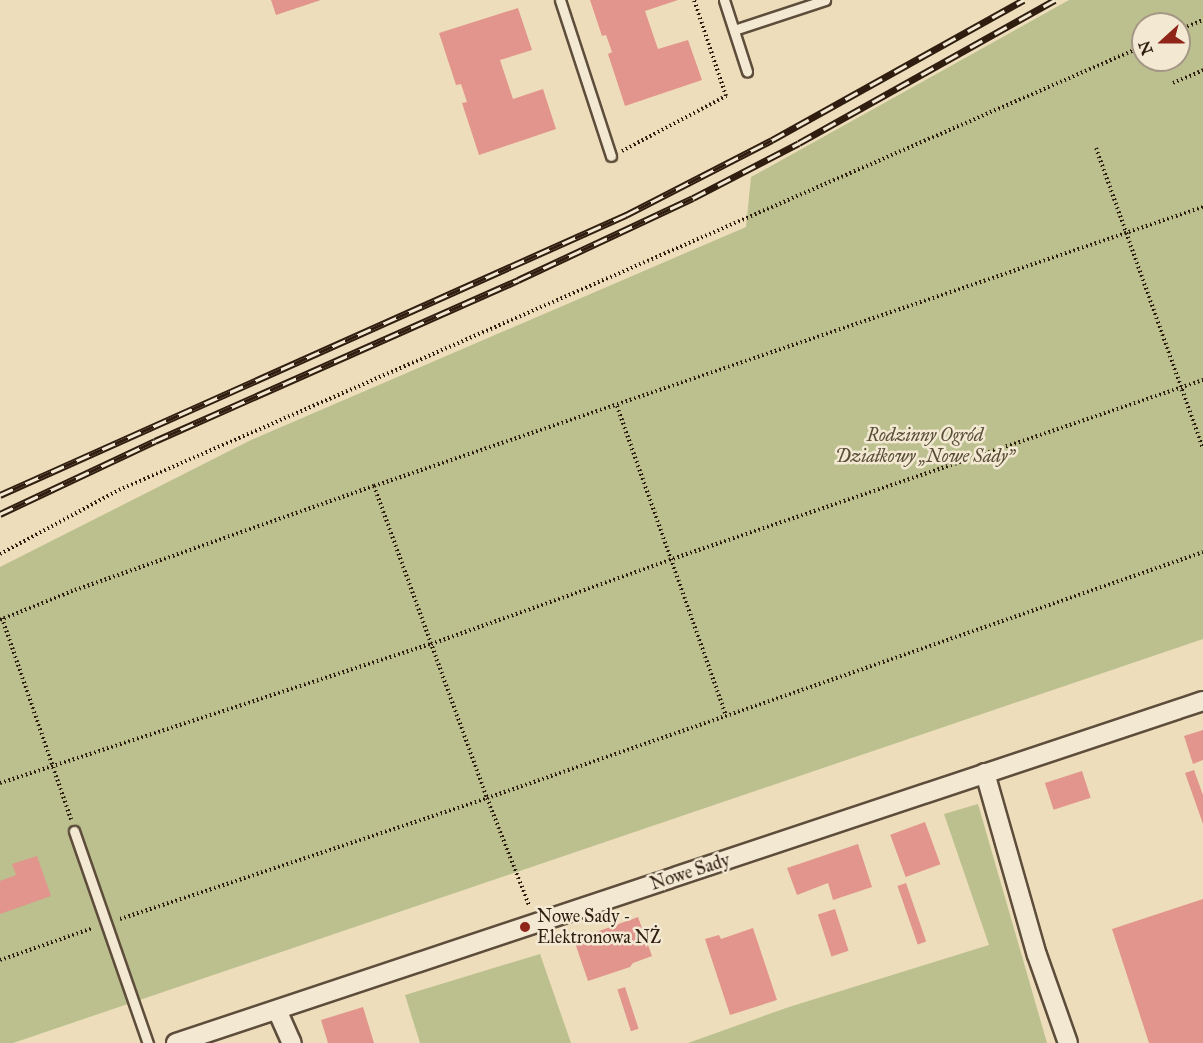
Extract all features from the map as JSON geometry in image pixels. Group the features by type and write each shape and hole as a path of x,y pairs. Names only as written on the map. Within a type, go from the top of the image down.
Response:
{"street":[{"name":"Nowe Sady","path":"176,1043 1203,701"},
{"path":"985,773 1037,955 1068,1043"},
{"path":"277,1010 292,1043"}],"lane":[{"path":"560,0 611,156"},
{"path":"724,0 747,71"},
{"path":"734,30 825,0"},
{"path":"74,831 148,1043"}],"path":[{"path":"611,156 726,96 694,0"},
{"path":"0,554 119,490 1131,51"},
{"path":"1173,82 1203,70"},
{"path":"1096,148 1203,448"},
{"path":"74,831 54,764 1,619 75,590 374,486 1203,207"},
{"path":"0,783 431,644 669,560 1203,380"},
{"path":"617,405 669,560 726,715"},
{"path":"374,486 487,798 518,871 535,923"},
{"path":"0,960 487,798 1203,552"}],"green space":[{"name":"Rodzinny Ogród Działkowy „Nowe Sady”","path":"1069,0 1203,0 1203,639 13,1043 0,1043 0,567 251,440 746,227 751,177"},
{"path":"978,804 1047,1043 688,1043 789,1007 989,945 944,814"},
{"path":"540,954 571,1043 420,1043 405,995"}],"building":[{"path":"271,0 321,0 276,15"},
{"path":"590,0 678,0 645,11 658,49 688,40 702,80 625,106 608,54 612,52 606,35 602,36"},
{"path":"518,8 532,50 500,60 513,99 543,89 556,129 479,155 462,103 467,102 461,84 456,85 439,33"},
{"path":"1203,730 1203,760 1193,764 1184,736"},
{"path":"1194,770 1203,795 1203,824 1185,773"},
{"path":"1082,771 1091,798 1054,810 1045,783"},
{"path":"925,822 940,864 906,877 890,835"},
{"path":"858,844 872,887 833,900 828,883 797,895 787,868"},
{"path":"37,856 51,896 0,914 0,881 16,875 12,864"},
{"path":"906,883 926,942 918,945 897,886"},
{"path":"1203,899 1203,1043 1149,1043 1112,929"},
{"path":"835,909 849,951 831,956 818,915"},
{"path":"638,917 652,956 633,963 630,967 588,981 574,940"},
{"path":"753,928 777,1000 730,1015 705,939 719,935 721,939"},
{"path":"625,987 639,1029 631,1031 617,989"},
{"path":"363,1007 374,1043 328,1043 321,1020"}],"railway":[{"path":"0,495 626,215 772,140 1024,0"},
{"path":"0,514 155,441 518,280 693,198 799,143 1055,0"}],"place":[{"name":"Nowe Sady - Elektronowa NŻ","path":"525,927"}]}
